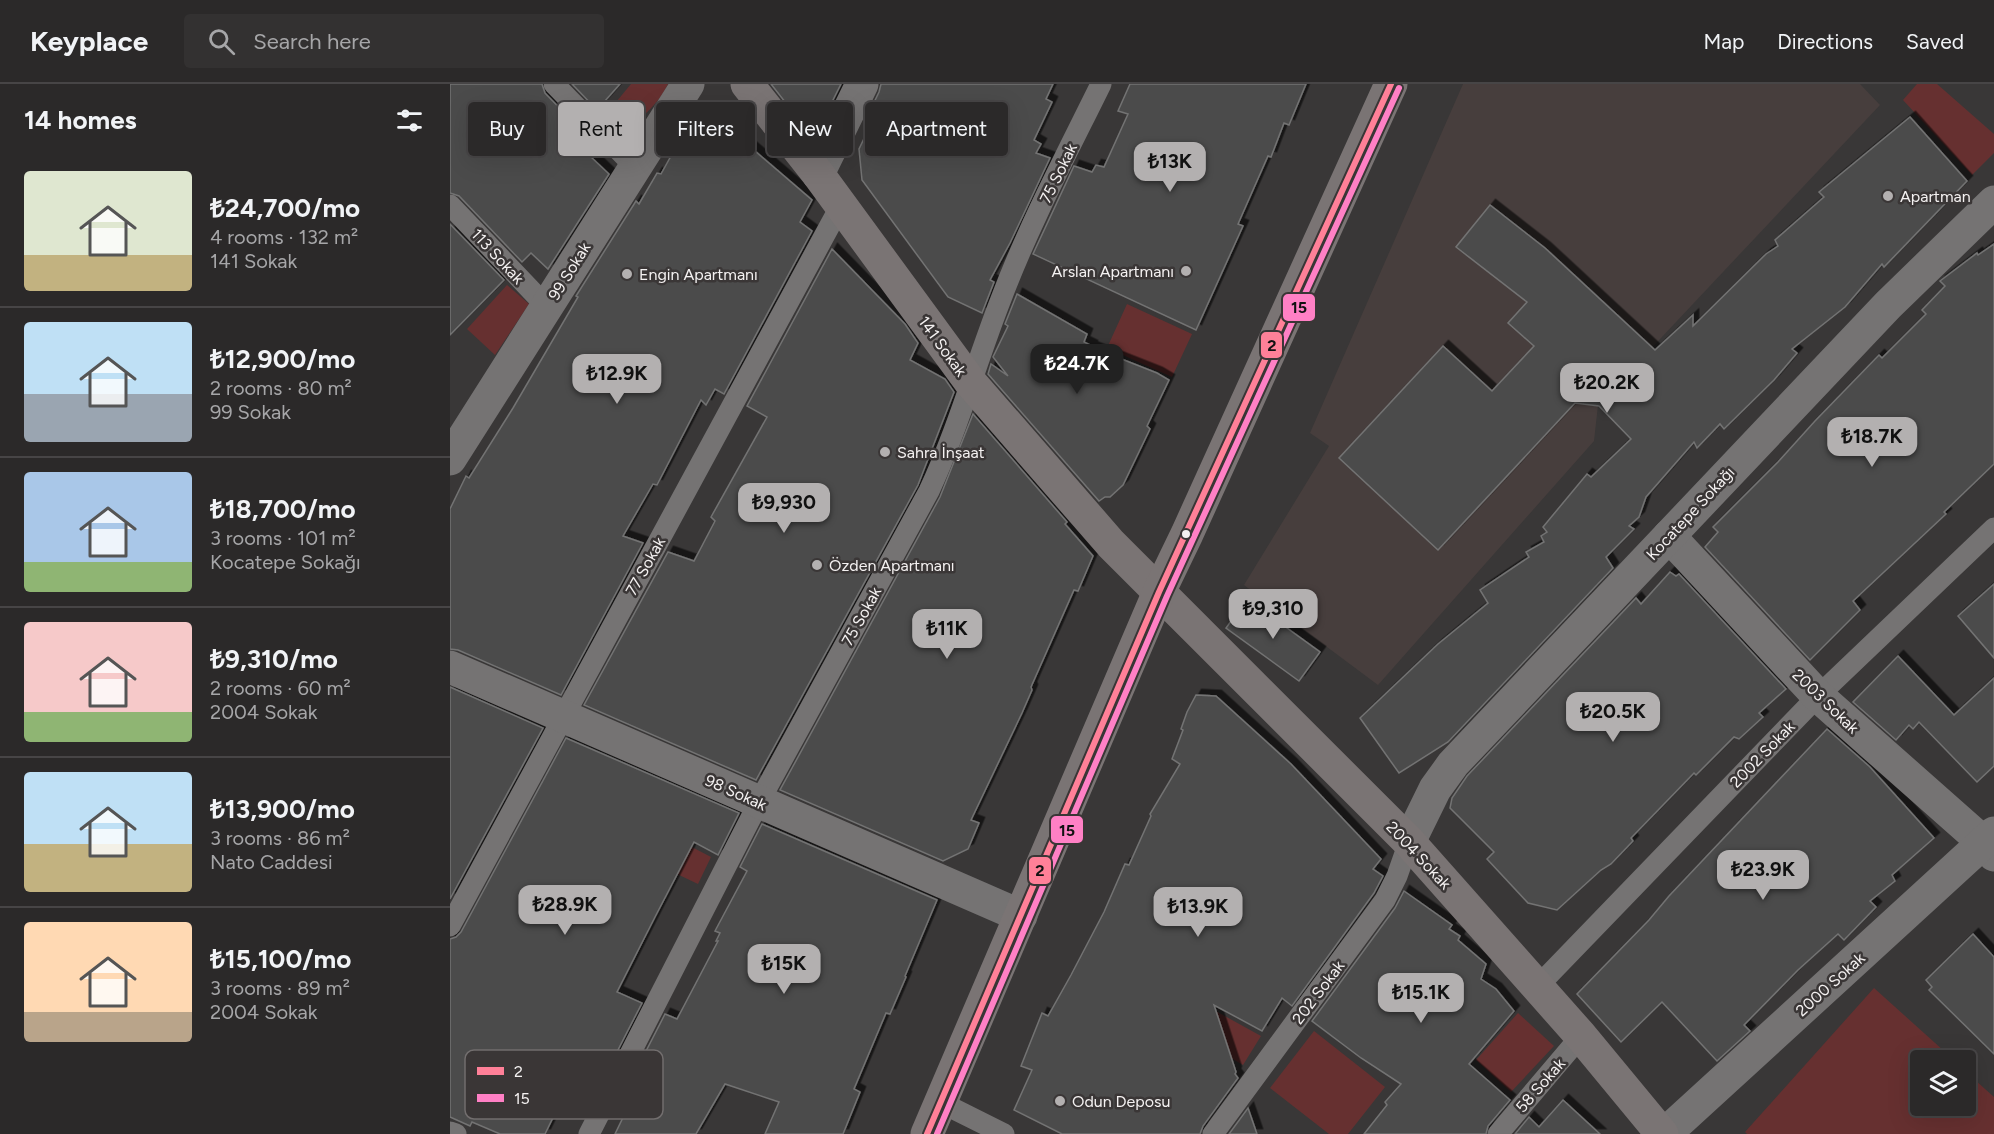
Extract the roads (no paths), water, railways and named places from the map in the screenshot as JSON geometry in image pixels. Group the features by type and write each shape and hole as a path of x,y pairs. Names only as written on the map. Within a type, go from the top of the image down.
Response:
{"street":[{"name":"99 Sokak","path":"455,439 547,307 688,84"},
{"name":"141 Sokak","path":"747,84 818,174 970,383 1111,544 1159,592"},
{"path":"818,174 862,84"},
{"path":"927,1134 1159,592 1391,84"},
{"name":"Kocatepe Sokağı","path":"1409,842 1434,789 1453,764 1888,304 1994,202"},
{"name":"2003 Sokak","path":"1669,536 1818,696 1991,844"},
{"name":"2004 Sokak","path":"1159,592 1409,842 1581,1036 1664,1134"},
{"name":"98 Sokak","path":"450,667 1021,916"},
{"name":"2000 Sokak","path":"1664,1134 1991,844"}],"lane":[{"path":"554,84 635,167"},
{"name":"75 Sokak","path":"632,1050 759,802 929,491 946,454 1001,299 1031,227 1101,84"},
{"name":"113 Sokak","path":"450,205 547,307"},
{"name":"77 Sokak","path":"450,926 841,206"},
{"name":"2002 Sokak","path":"1537,987 1818,696 1994,528"},
{"name":"202 Sokak","path":"1213,1134 1384,900 1397,876 1409,842"},
{"name":"58 Sokak","path":"1498,1134 1581,1036"},
{"path":"942,1102 1004,1134"},
{"name":"75 Sokak","path":"589,1134 597,1119"},
{"path":"450,1132 456,1134"}],"place":[{"name":"Apartman","path":"1888,196"},
{"name":"Arslan Apartmanı","path":"1186,271"},
{"name":"Engin Apartmanı","path":"627,274"},
{"name":"Sahra İnşaat","path":"885,452"},
{"name":"Özden Apartmanı","path":"817,565"},
{"name":"Odun Deposu","path":"1060,1101"}]}
